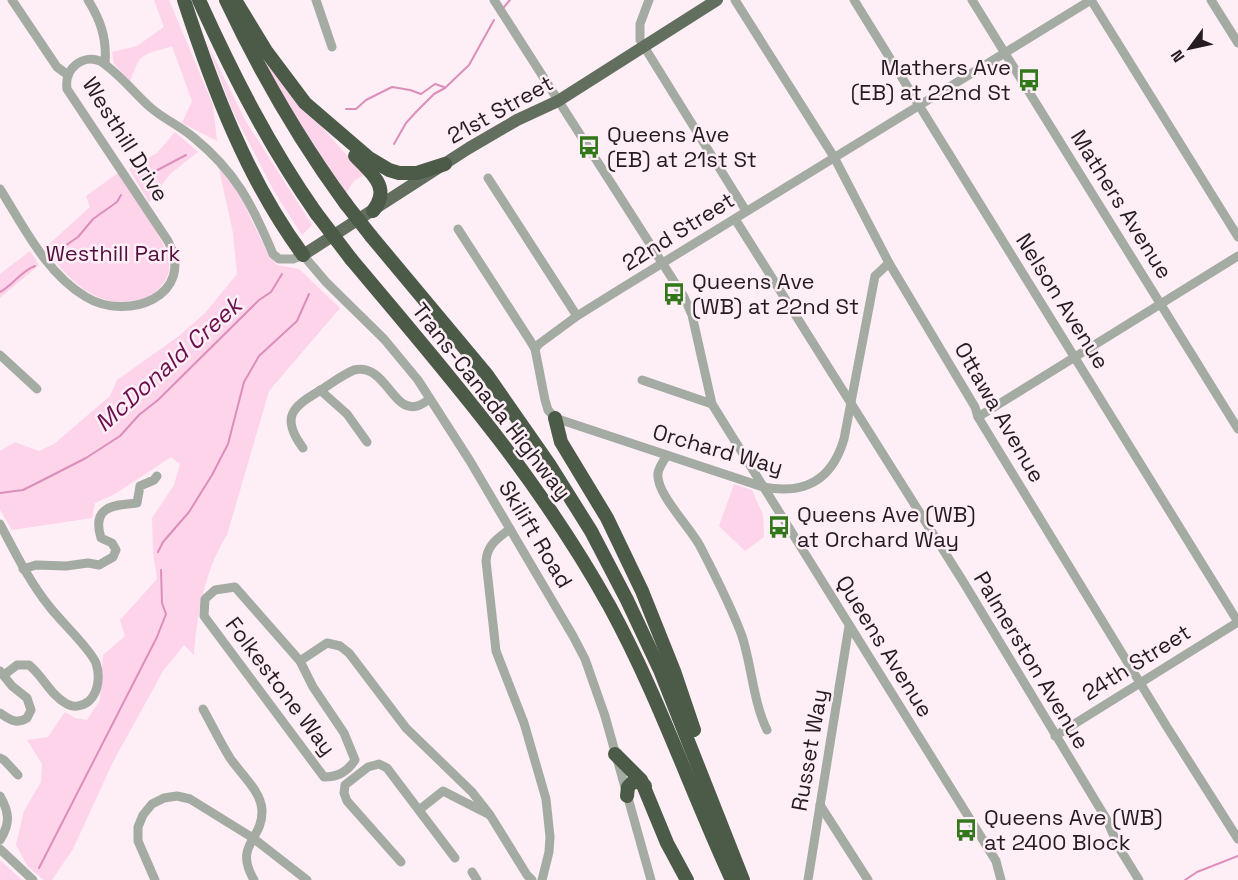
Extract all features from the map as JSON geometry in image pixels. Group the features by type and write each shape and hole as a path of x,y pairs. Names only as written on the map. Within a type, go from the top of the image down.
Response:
{"highway":[{"path":"184,0 209,72 242,152 265,196 303,255"},
{"name":"Trans-Canada Highway","path":"199,0 230,68 254,113 280,159 316,213 351,259 481,414 529,478 572,542 610,608 646,678 732,880"},
{"name":"Trans-Canada Highway","path":"226,0 265,79 286,115 346,204 471,354 498,390 549,464 591,531 631,607 660,670 743,880"},
{"path":"235,0 266,51 305,103 379,183 381,196 373,211"},
{"path":"305,103 369,158 389,170 399,173 417,173 445,164"},
{"path":"555,418 561,442 611,526 653,616 684,698 726,841"},
{"path":"615,754 636,773 645,787 667,843 687,880"},
{"path":"627,796 628,787 633,782 641,782 645,787"}],"main road":[{"name":"21st Street","path":"303,255 445,164 517,120 558,101 717,0"}],"street":[{"path":"12,0 57,67 68,75"},
{"path":"88,0 99,19 105,38 105,64"},
{"path":"316,0 332,47"},
{"name":"Queens Avenue","path":"494,0 684,297 692,315 712,404 996,861 1000,880"},
{"path":"649,0 639,31 640,40 747,212"},
{"name":"Ottawa Avenue","path":"735,0 834,158 890,264 975,407 978,417 1238,839"},
{"name":"Nelson Avenue","path":"854,0 1238,622"},
{"name":"Mathers Avenue","path":"972,0 1238,429"},
{"path":"1091,0 1238,237"},
{"name":"22nd Street","path":"535,349 577,316 1091,0"},
{"path":"1211,0 1238,43"},
{"name":"Westhill Drive","path":"0,189 49,264 63,279 91,300 110,306 134,306 154,299 170,284 175,265 172,249 103,139 70,94 66,84 68,75 75,65 83,60 96,59 105,64 153,109 191,135 216,157 234,177 251,204 273,254 279,259 293,259 303,255"},
{"path":"488,178 577,316"},
{"name":"Palmerston Avenue","path":"735,219 964,583 1107,820 1118,846 1139,880"},
{"path":"458,229 535,349 548,410 555,418"},
{"name":"Skilift Road","path":"303,255 326,282 394,349 430,399 585,659 605,716 651,880"},
{"path":"978,417 1238,256"},
{"name":"Orchard Way","path":"555,418 763,487 778,490 798,488 813,483 826,474 839,456 876,276 890,264"},
{"path":"0,355 37,389"},
{"path":"303,448 292,432 292,414 299,403 350,372 363,369 375,372 406,405 418,406 430,399"},
{"path":"642,380 712,404"},
{"path":"320,390 346,414 367,442"},
{"path":"666,456 658,474 660,488 698,541 722,588 742,636 759,714 767,730"},
{"path":"23,569 43,565 66,566 88,563 99,565 109,560 116,550 112,543 101,538 99,531 101,515 111,506 137,503 140,486 157,476"},
{"path":"0,524 23,569 48,605 88,651 97,665 98,680 94,695 87,702 79,706 69,705 29,665 17,665 2,673 12,686 27,698 31,710 27,718 19,722 0,713"},
{"path":"510,530 491,545 486,561 496,651 524,723 546,799 550,837 542,880"},
{"name":"Folkestone Way","path":"235,587 300,660 313,687 344,733 355,760 350,768 335,777 324,777 204,616 205,599 215,590 235,587"},
{"name":"24th Street","path":"1055,736 1238,622"},
{"name":"Russet Way","path":"808,880 849,626"},
{"name":"Folkestone Way","path":"300,660 327,643 340,646 349,653 406,728 427,750 451,769 472,792 490,815 532,880"},
{"path":"203,709 231,759 260,800 262,811 258,827 245,856 246,867 254,880"},
{"path":"0,758 18,774"},
{"path":"401,862 348,801 344,793 345,785 368,767 379,764 387,768 455,858"},
{"path":"419,810 443,791 490,815"},
{"path":"0,796 9,816 8,824 0,840"},
{"path":"155,880 138,840 138,827 142,815 152,804 164,798 177,796 190,799 253,838 307,880"},
{"path":"820,805 868,880"},
{"path":"0,849 33,880"}],"green space":[{"path":"154,0 169,0 213,105 217,141 182,123 192,101 172,46 143,56 130,81 114,64 112,52 137,46 164,27"},
{"path":"249,40 364,175 354,181 346,193 304,135"},
{"path":"206,41 245,120 312,225 302,235 275,193 232,110"},
{"path":"175,132 198,152 170,174 149,202 129,169 157,153"},
{"path":"219,169 236,187 268,254 277,265 299,269 340,308 269,391 227,535 213,562 203,592 194,655 184,645 163,671 113,762 73,849 52,880 44,880 28,867 16,845 24,811 41,782 42,764 27,740 48,737 65,712 75,718 87,720 100,700 103,655 125,636 120,620 157,579 153,553 152,518 174,485 180,464 171,457 115,494 95,503 92,518 12,530 0,510 0,451 15,442 39,451 54,444 110,396 117,380 179,336 205,313 237,274 233,233"},
{"name":"Westhill Park","path":"118,173 162,241 169,265 164,282 152,294 137,300 116,302 92,294 81,287 61,269 45,248 90,207 86,196"},
{"path":"30,251 39,265 0,298 0,274"},
{"path":"734,484 752,490 763,515 764,537 745,551 719,526"},
{"path":"0,861 2,862 22,880 0,880"}],"waterway":[{"name":"McDonald Creek","path":"504,7 510,0"},
{"name":"McDonald Creek","path":"394,144 406,123 416,112 469,65 494,20"},
{"path":"346,109 356,109 366,100 392,87 421,94 435,84 444,87"},
{"path":"150,174 186,155"},
{"path":"59,250 78,237 93,219 117,202 121,195"},
{"path":"0,292 25,271 35,266"},
{"name":"McDonald Creek","path":"0,493 23,490 86,458 120,436 259,300 271,292 282,274"},
{"path":"158,552 163,542 189,512 228,444 244,382 259,356 297,321 309,294"},
{"path":"39,868 157,637 166,614 162,603 161,570"},
{"path":"1185,880 1197,872 1238,856"}],"place":[{"name":"Mathers Ave (EB) at 22nd St","path":"1029,80"},
{"name":"Queens Ave (EB) at 21st St","path":"589,147"},
{"name":"Queens Ave (WB) at 22nd St","path":"674,294"},
{"name":"Queens Ave (WB) at Orchard Way","path":"779,527"},
{"name":"Queens Ave (WB) at 2400 Block","path":"966,830"}]}
